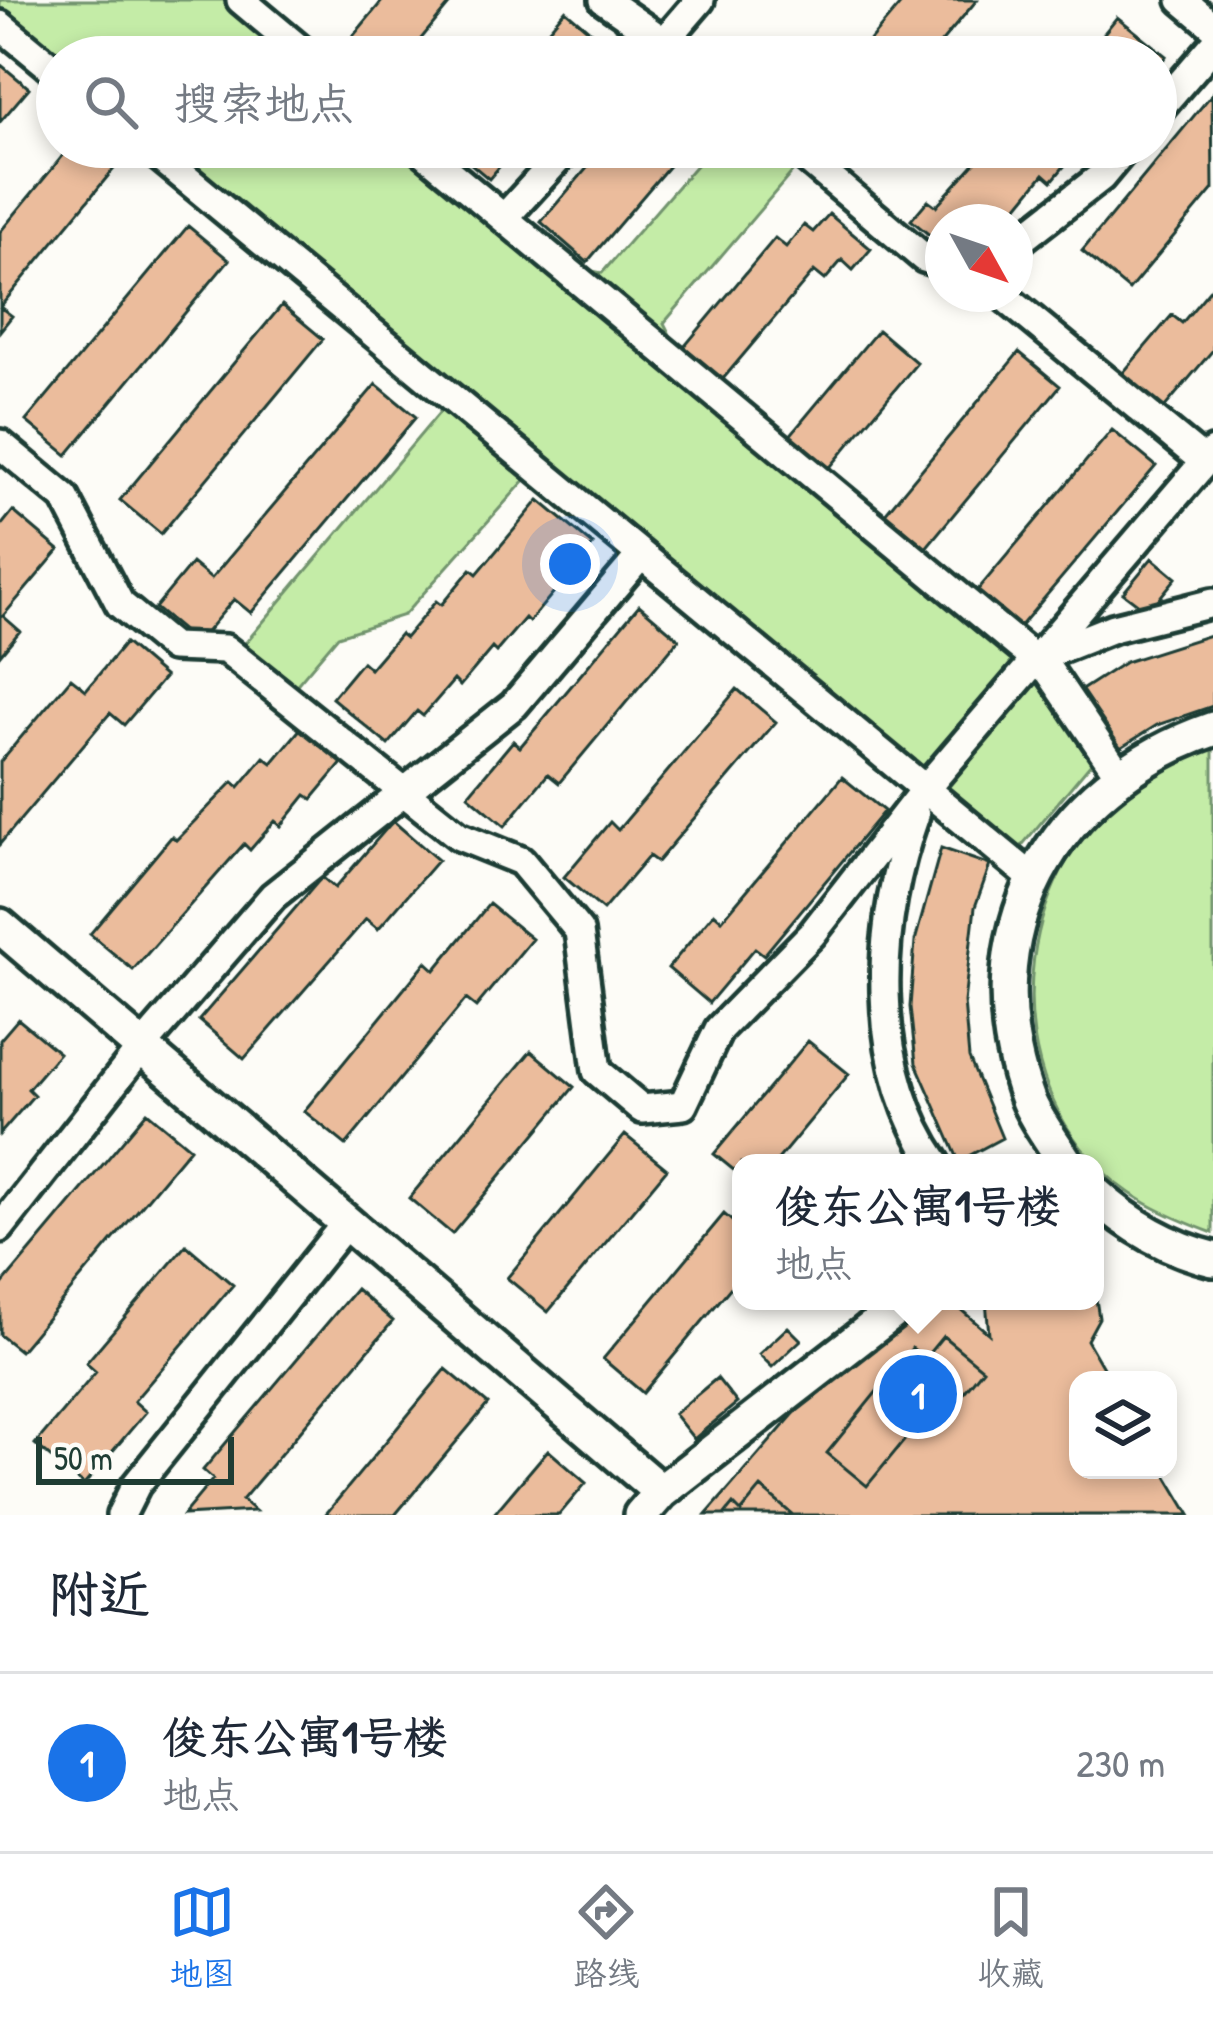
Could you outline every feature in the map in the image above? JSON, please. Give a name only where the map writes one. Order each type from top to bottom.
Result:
[{"type":"street","points":[[241,0],[285,36]]},
{"type":"street","points":[[604,0],[648,36]]},
{"type":"street","points":[[678,36],[700,0]]},
{"type":"street","points":[[1182,0],[1213,26]]},
{"type":"street","points":[[0,25],[36,55]]},
{"type":"street","points":[[1177,88],[1213,46]]},
{"type":"street","points":[[173,168],[1035,880]]},
{"type":"street","points":[[443,168],[1049,671],[1120,776]]},
{"type":"street","points":[[504,218],[550,168]]},
{"type":"street","points":[[818,168],[925,258]]},
{"type":"street","points":[[1033,230],[1108,168]]},
{"type":"street","points":[[0,444],[65,498],[120,604],[172,647],[225,649],[459,836],[521,861],[579,931],[597,1071],[641,1109],[683,1105],[719,1029],[812,934],[925,789],[1209,457],[1024,312]]},
{"type":"street","points":[[0,1228],[143,1046],[273,896],[514,705],[641,555]]},
{"type":"street","points":[[1035,659],[1112,628],[1213,603]]},
{"type":"street","points":[[1061,1154],[1029,1102],[1009,1022],[1013,940],[1041,862],[1091,796],[1158,748],[1213,729]]},
{"type":"street","points":[[925,789],[905,843],[890,922],[883,1013],[900,1079],[932,1154]]},
{"type":"street","points":[[0,926],[347,1222],[651,1504],[896,1310]]},
{"type":"street","points":[[1104,1202],[1123,1219],[1183,1252],[1213,1259]]},
{"type":"street","points":[[121,1515],[136,1485],[347,1222]]},
{"type":"green space","points":[[0,0],[247,0],[290,36],[36,36],[36,45],[0,24]]},
{"type":"green space","points":[[170,168],[447,168],[563,265],[602,273],[694,168],[796,168],[664,323],[695,384],[1064,691],[1107,744],[1019,849],[534,470],[404,615],[338,636],[294,688],[242,647],[450,400]]},
{"type":"green space","points":[[1213,747],[1213,1233],[1146,1203],[1104,1173],[1104,1154],[1087,1154],[1059,1113],[1040,1064],[1032,1012],[1034,959],[1046,908],[1067,860],[1098,817],[1138,782]]},
{"type":"building","points":[[383,0],[453,0],[423,36],[353,36]]},
{"type":"building","points":[[904,0],[977,0],[947,36],[874,36]]},
{"type":"building","points":[[565,10],[596,36],[543,36]]},
{"type":"building","points":[[1117,17],[1141,36],[1102,36]]},
{"type":"building","points":[[0,64],[29,88],[0,122]]},
{"type":"building","points":[[1212,94],[1213,189],[1129,290],[1082,251],[1151,168],[1177,168],[1177,136]]},
{"type":"building","points":[[53,168],[115,168],[0,307],[0,232]]},
{"type":"building","points":[[476,168],[498,168],[489,179]]},
{"type":"building","points":[[587,168],[667,168],[587,262],[541,222]]},
{"type":"building","points":[[970,168],[1063,168],[1052,181],[1044,174],[1020,204],[938,204]]},
{"type":"building","points":[[928,200],[933,204],[925,204],[925,231],[911,220]]},
{"type":"building","points":[[829,214],[871,249],[853,270],[842,260],[825,280],[814,271],[722,380],[684,347],[775,238],[786,247],[804,225],[813,232]]},
{"type":"building","points":[[188,226],[229,260],[67,455],[26,421]]},
{"type":"building","points":[[1213,286],[1213,350],[1164,408],[1122,374],[1172,315],[1182,323]]},
{"type":"building","points":[[282,305],[323,339],[161,534],[120,500]]},
{"type":"building","points":[[0,307],[12,316],[0,331]]},
{"type":"building","points":[[878,330],[917,363],[827,471],[788,438]]},
{"type":"building","points":[[1019,352],[1060,386],[925,549],[884,515]]},
{"type":"building","points":[[376,384],[416,417],[251,613],[234,599],[197,643],[155,608],[192,563],[211,579]]},
{"type":"building","points":[[1112,430],[1156,466],[1019,628],[976,592]]},
{"type":"building","points":[[539,500],[593,545],[529,622],[525,618],[496,652],[492,648],[460,686],[454,680],[423,716],[417,711],[388,745],[332,698],[362,662],[370,669],[436,601],[441,605],[471,569],[477,574]]},
{"type":"building","points":[[13,511],[59,550],[3,616],[20,631],[0,655],[0,527]]},
{"type":"building","points":[[1152,558],[1176,578],[1148,612],[1123,593]]},
{"type":"building","points":[[639,605],[679,639],[559,783],[548,774],[505,826],[468,795],[513,741],[520,747]]},
{"type":"building","points":[[1213,634],[1213,706],[1157,725],[1117,750],[1080,691],[1125,662]]},
{"type":"building","points":[[125,643],[165,677],[124,725],[110,713],[0,844],[0,762],[71,678],[86,690]]},
{"type":"building","points":[[737,689],[776,722],[657,862],[649,856],[603,910],[564,877],[610,822],[618,830]]},
{"type":"building","points":[[302,727],[343,762],[312,799],[306,795],[281,826],[275,821],[250,850],[244,844],[133,970],[90,934],[172,836],[176,840],[233,782],[239,787],[264,757],[272,763]]},
{"type":"building","points":[[842,777],[884,811],[764,955],[755,948],[709,1003],[668,968],[714,913],[722,920]]},
{"type":"building","points":[[393,821],[438,860],[378,929],[366,919],[244,1059],[199,1020],[322,877],[335,888]]},
{"type":"building","points":[[941,848],[990,865],[975,907],[964,1002],[969,1058],[1002,1138],[972,1154],[956,1154],[916,1063],[910,1007],[915,941]]},
{"type":"building","points":[[489,904],[532,939],[476,1007],[466,999],[346,1145],[304,1111],[426,962],[435,970]]},
{"type":"building","points":[[18,1019],[59,1053],[28,1089],[34,1095],[0,1134],[0,1040]]},
{"type":"building","points":[[808,1041],[849,1074],[782,1154],[732,1154],[732,1169],[714,1154]]},
{"type":"building","points":[[531,1051],[574,1087],[452,1234],[409,1198]]},
{"type":"building","points":[[147,1112],[190,1148],[20,1351],[0,1335],[0,1287]]},
{"type":"building","points":[[625,1135],[667,1169],[548,1312],[507,1278]]},
{"type":"building","points":[[724,1214],[732,1221],[732,1286],[643,1393],[603,1359]]},
{"type":"building","points":[[186,1245],[233,1285],[134,1401],[146,1412],[84,1485],[35,1444],[96,1372],[86,1363]]},
{"type":"building","points":[[356,1289],[393,1321],[242,1500],[255,1511],[183,1515],[213,1479],[203,1470]]},
{"type":"building","points":[[884,1310],[961,1310],[989,1334],[987,1310],[1098,1310],[1099,1318],[1087,1340],[1105,1371],[1069,1371],[1069,1479],[1168,1479],[1190,1515],[706,1515]]},
{"type":"building","points":[[788,1327],[801,1340],[772,1367],[759,1354]]},
{"type":"building","points":[[943,1336],[983,1369],[934,1430],[921,1420],[867,1486],[827,1453],[912,1348],[925,1358]]},
{"type":"building","points":[[446,1369],[488,1404],[395,1515],[325,1515]]},
{"type":"building","points":[[717,1378],[737,1403],[694,1439],[674,1414]]},
{"type":"building","points":[[548,1450],[586,1483],[559,1515],[493,1515]]},
{"type":"building","points":[[761,1488],[793,1515],[724,1515],[733,1504],[741,1512]]},
{"type":"place","name":"俊东公寓1号楼","points":[[918,1394]]}]
